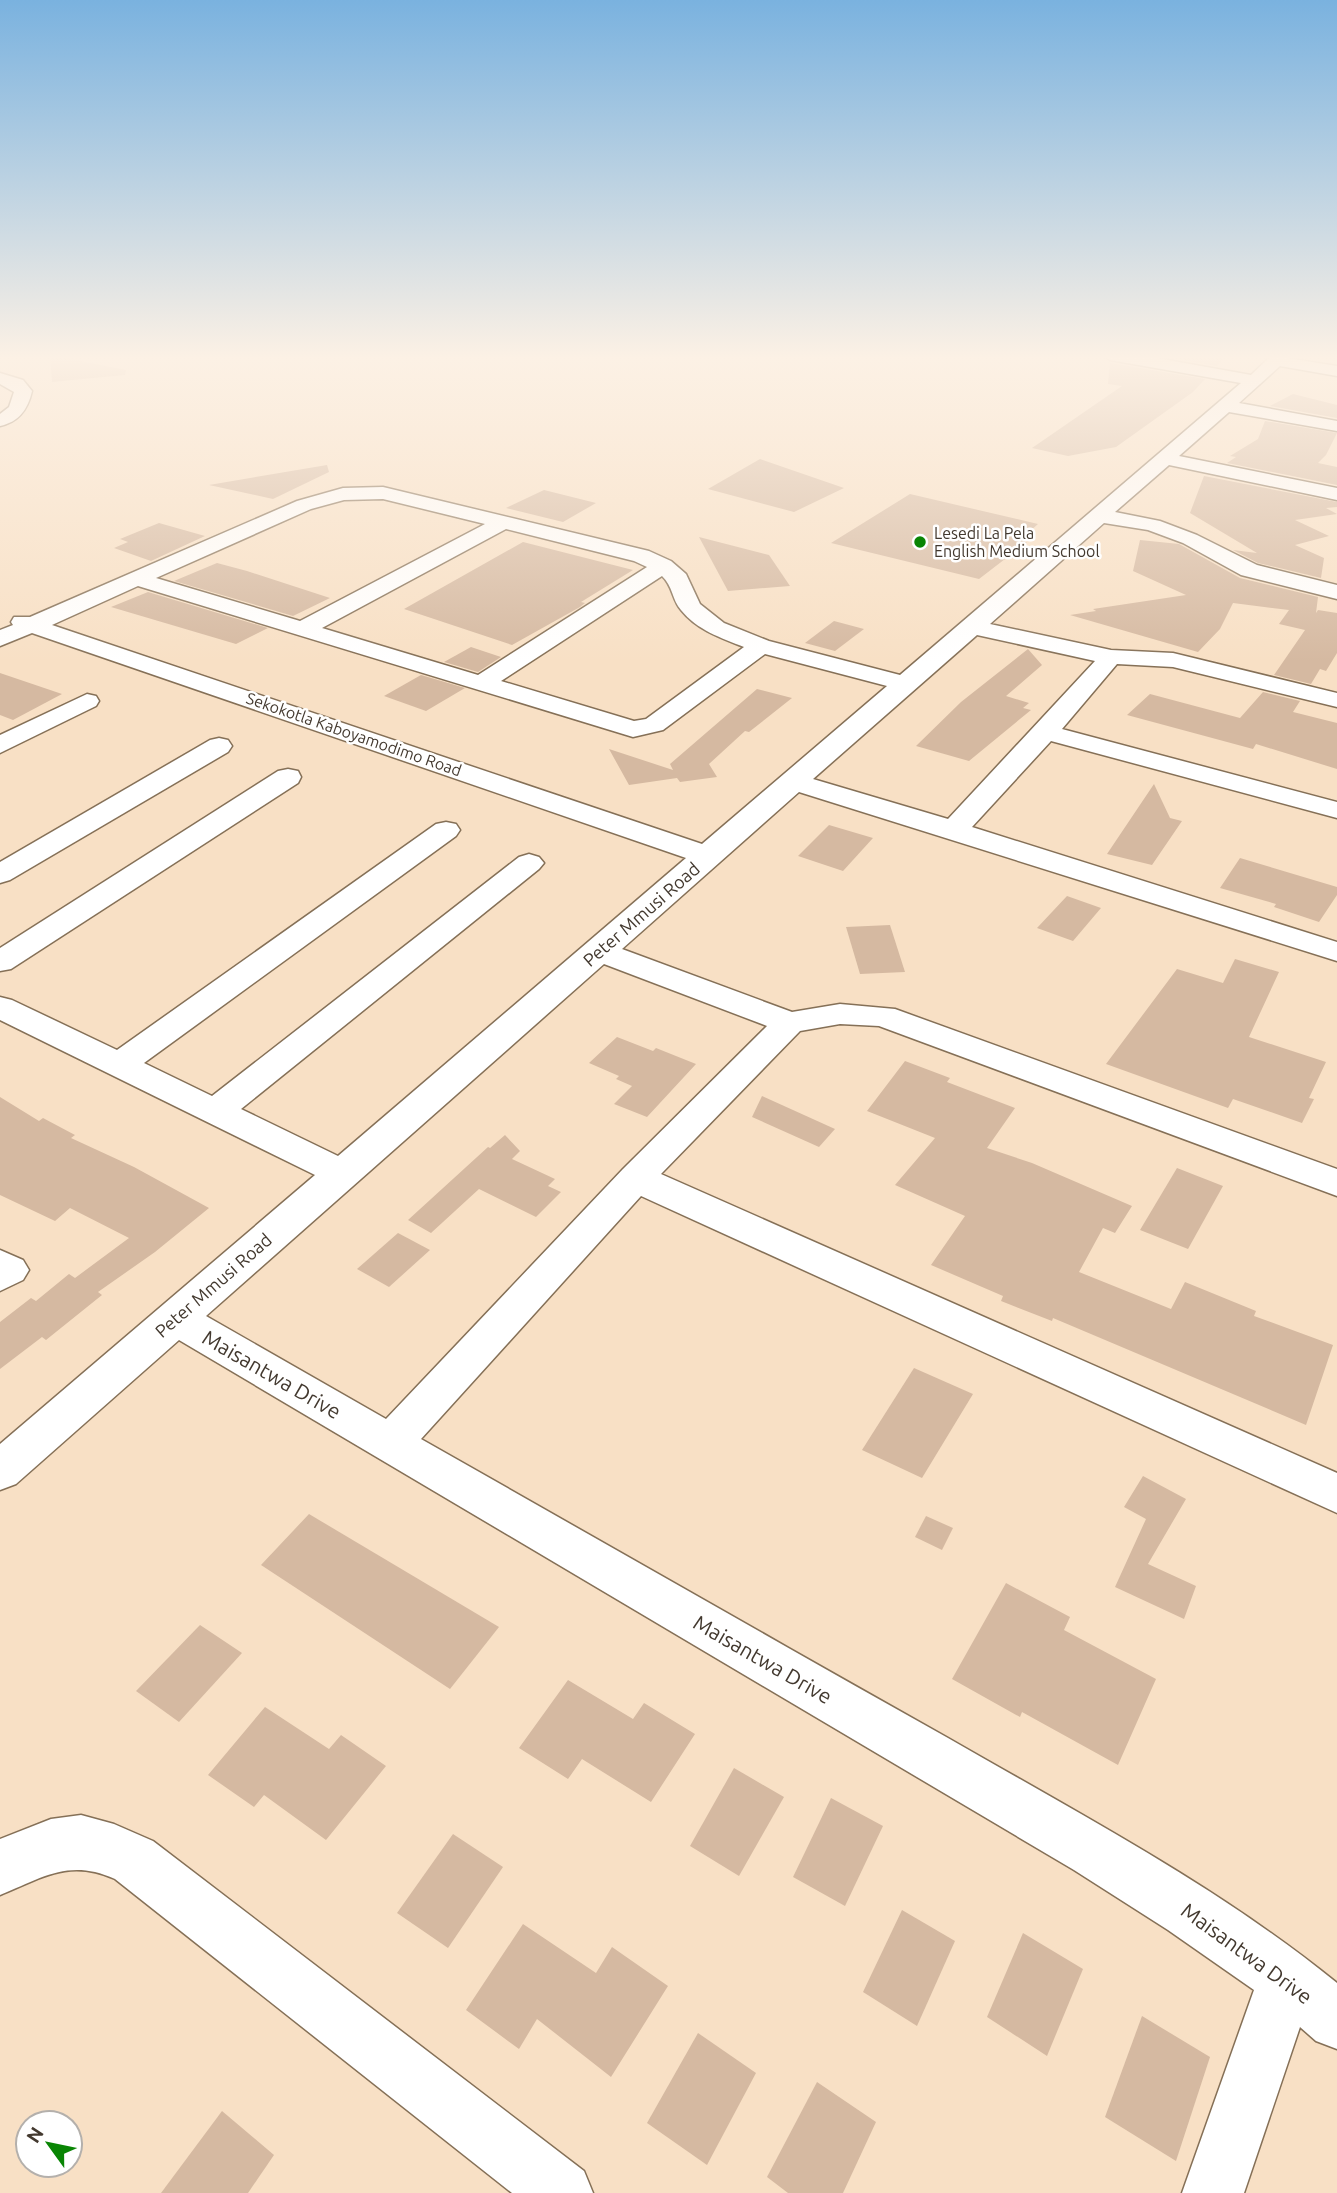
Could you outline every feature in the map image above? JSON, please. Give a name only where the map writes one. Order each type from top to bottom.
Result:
[{"type":"street","points":[[1165,459],[1337,494]]},
{"type":"street","name":"Peter Mmusi Road","points":[[0,1471],[1165,459]]},
{"type":"street","points":[[0,639],[304,505],[343,494],[383,493],[641,556],[663,566],[678,579],[690,607],[716,628],[761,646],[908,684]]},
{"type":"street","points":[[1100,516],[1153,525],[1191,539],[1248,570],[1337,592]]},
{"type":"street","points":[[301,630],[502,523]]},
{"type":"street","points":[[482,683],[663,566]]},
{"type":"street","points":[[136,579],[608,723],[644,729],[654,726],[761,646]]},
{"type":"street","name":"Sekokotla Kaboyamodimo Road","points":[[0,614],[708,856]]},
{"type":"street","points":[[973,627],[1111,657],[1173,660],[1337,700]]},
{"type":"street","points":[[954,830],[1111,657]]},
{"type":"street","points":[[0,746],[87,701]]},
{"type":"street","points":[[1045,732],[1337,810]]},
{"type":"street","points":[[0,874],[219,746]]},
{"type":"street","points":[[0,962],[288,777]]},
{"type":"street","points":[[794,782],[1337,952]]},
{"type":"street","points":[[120,1064],[446,830]]},
{"type":"street","points":[[216,1111],[529,863]]},
{"type":"street","points":[[599,951],[789,1023],[841,1014],[883,1016],[1337,1183]]},
{"type":"street","points":[[0,1007],[342,1173]]},
{"type":"street","points":[[391,1443],[636,1178],[789,1023]]},
{"type":"street","points":[[636,1178],[1337,1494]]},
{"type":"street","points":[[0,1264],[9,1270],[0,1276]]},
{"type":"street","name":"Maisantwa Drive","points":[[175,1318],[1094,1851],[1190,1910],[1287,1978],[1337,2020]]},
{"type":"street","points":[[0,1868],[32,1852],[69,1841],[103,1844],[134,1860],[562,2193]]},
{"type":"street","points":[[1213,2193],[1287,1978]]},
{"type":"building","points":[[1235,457],[1324,457],[1318,463],[1337,467],[1337,485],[1227,463]]},
{"type":"building","points":[[760,459],[844,488],[794,512],[708,489]]},
{"type":"building","points":[[327,465],[329,472],[273,499],[209,485]]},
{"type":"building","points":[[1204,476],[1337,502],[1337,507],[1326,508],[1337,514],[1295,520],[1329,536],[1295,545],[1324,558],[1321,578],[1258,563],[1233,550],[1257,553],[1190,513]]},
{"type":"building","points":[[544,490],[596,503],[563,522],[506,508]]},
{"type":"building","points":[[910,494],[1038,524],[1020,540],[1027,542],[979,579],[831,543]]},
{"type":"building","points":[[159,523],[205,536],[151,561],[114,548],[128,542],[120,539]]},
{"type":"building","points":[[699,537],[769,555],[790,586],[728,591]]},
{"type":"building","points":[[1140,540],[1179,544],[1240,578],[1318,597],[1316,613],[1318,610],[1337,613],[1337,653],[1326,671],[1320,669],[1311,684],[1274,675],[1305,630],[1279,624],[1289,610],[1233,603],[1220,629],[1198,652],[1070,615],[1186,595],[1133,571]]},
{"type":"building","points":[[523,542],[633,570],[581,602],[585,603],[580,607],[512,645],[404,609]]},
{"type":"building","points":[[217,563],[330,598],[293,616],[174,581]]},
{"type":"building","points":[[148,592],[268,628],[236,644],[111,607]]},
{"type":"building","points":[[834,621],[864,629],[835,651],[805,643]]},
{"type":"building","points":[[471,647],[501,657],[478,672],[444,662]]},
{"type":"building","points":[[1028,649],[1042,665],[1006,696],[1029,703],[1023,708],[1031,710],[969,761],[916,746],[961,702]]},
{"type":"building","points":[[0,673],[62,694],[13,720],[0,715]]},
{"type":"building","points":[[421,675],[465,688],[426,711],[384,696]]},
{"type":"building","points":[[757,689],[792,698],[749,732],[745,731],[709,764],[717,777],[680,782],[677,778],[629,785],[609,749],[673,770],[670,764]]},
{"type":"building","points":[[1263,692],[1300,701],[1293,712],[1337,723],[1337,769],[1256,744],[1253,749],[1127,715],[1150,694],[1240,718]]},
{"type":"building","points":[[1154,784],[1170,818],[1182,821],[1152,865],[1107,854]]},
{"type":"building","points":[[829,825],[873,838],[843,871],[798,856]]},
{"type":"building","points":[[1240,858],[1337,887],[1337,895],[1319,922],[1274,907],[1276,904],[1220,888]]},
{"type":"building","points":[[1067,896],[1101,908],[1073,941],[1037,928]]},
{"type":"building","points":[[890,925],[905,972],[860,974],[846,927]]},
{"type":"building","points":[[1235,959],[1279,972],[1249,1037],[1326,1062],[1309,1098],[1314,1099],[1302,1123],[1233,1099],[1228,1108],[1106,1064],[1177,969],[1223,983]]},
{"type":"building","points":[[617,1037],[653,1051],[656,1048],[696,1064],[647,1117],[614,1104],[632,1086],[616,1079],[619,1076],[589,1063]]},
{"type":"building","points":[[905,1061],[950,1078],[947,1082],[1015,1108],[987,1148],[1032,1163],[1132,1206],[1115,1233],[1103,1228],[1079,1272],[1171,1309],[1185,1282],[1256,1311],[1254,1316],[1333,1345],[1306,1425],[1053,1318],[1052,1321],[1001,1301],[1003,1296],[931,1265],[965,1216],[895,1185],[935,1138],[867,1111]]},
{"type":"building","points":[[762,1096],[835,1129],[819,1147],[752,1117]]},
{"type":"building","points":[[0,1097],[39,1121],[43,1118],[75,1135],[71,1138],[134,1167],[209,1208],[155,1252],[98,1292],[102,1295],[46,1340],[42,1337],[0,1369],[0,1322],[31,1298],[36,1301],[69,1274],[75,1278],[129,1238],[70,1208],[55,1221],[0,1195]]},
{"type":"building","points":[[505,1135],[520,1151],[512,1159],[555,1179],[548,1186],[561,1192],[536,1217],[479,1189],[431,1233],[408,1220],[488,1147]]},
{"type":"building","points":[[1177,1168],[1223,1186],[1188,1249],[1140,1230]]},
{"type":"building","points":[[398,1233],[430,1250],[389,1287],[357,1269]]},
{"type":"building","points":[[914,1368],[973,1394],[922,1478],[862,1450]]},
{"type":"building","points":[[1143,1476],[1186,1499],[1148,1564],[1196,1586],[1184,1619],[1115,1587],[1146,1519],[1124,1507]]},
{"type":"building","points":[[309,1514],[499,1627],[450,1689],[261,1565]]},
{"type":"building","points":[[926,1516],[953,1528],[942,1550],[915,1537]]},
{"type":"building","points":[[1006,1583],[1070,1617],[1064,1630],[1156,1679],[1118,1765],[1022,1712],[1020,1717],[952,1679]]},
{"type":"building","points":[[200,1625],[242,1653],[179,1722],[136,1691]]},
{"type":"building","points":[[568,1680],[633,1719],[644,1703],[695,1734],[651,1802],[582,1759],[568,1779],[519,1748]]},
{"type":"building","points":[[265,1707],[329,1749],[341,1735],[386,1766],[326,1840],[264,1795],[254,1807],[208,1775]]},
{"type":"building","points":[[734,1768],[784,1797],[739,1876],[690,1846]]},
{"type":"building","points":[[831,1798],[883,1826],[845,1906],[793,1877]]},
{"type":"building","points":[[453,1834],[503,1867],[448,1948],[397,1913]]},
{"type":"building","points":[[902,1910],[955,1941],[917,2026],[863,1992]]},
{"type":"building","points":[[523,1924],[596,1973],[612,1947],[668,1986],[611,2077],[537,2019],[519,2049],[466,2010]]},
{"type":"building","points":[[1023,1933],[1083,1969],[1047,2056],[987,2017]]},
{"type":"building","points":[[1142,2016],[1210,2057],[1176,2161],[1105,2117]]},
{"type":"building","points":[[698,2033],[756,2073],[707,2165],[647,2123]]},
{"type":"building","points":[[817,2082],[876,2122],[843,2193],[788,2193],[767,2177]]},
{"type":"building","points":[[222,2111],[274,2155],[248,2193],[161,2193]]},
{"type":"place","name":"Lesedi La Pela English Medium School","points":[[920,542]]}]
